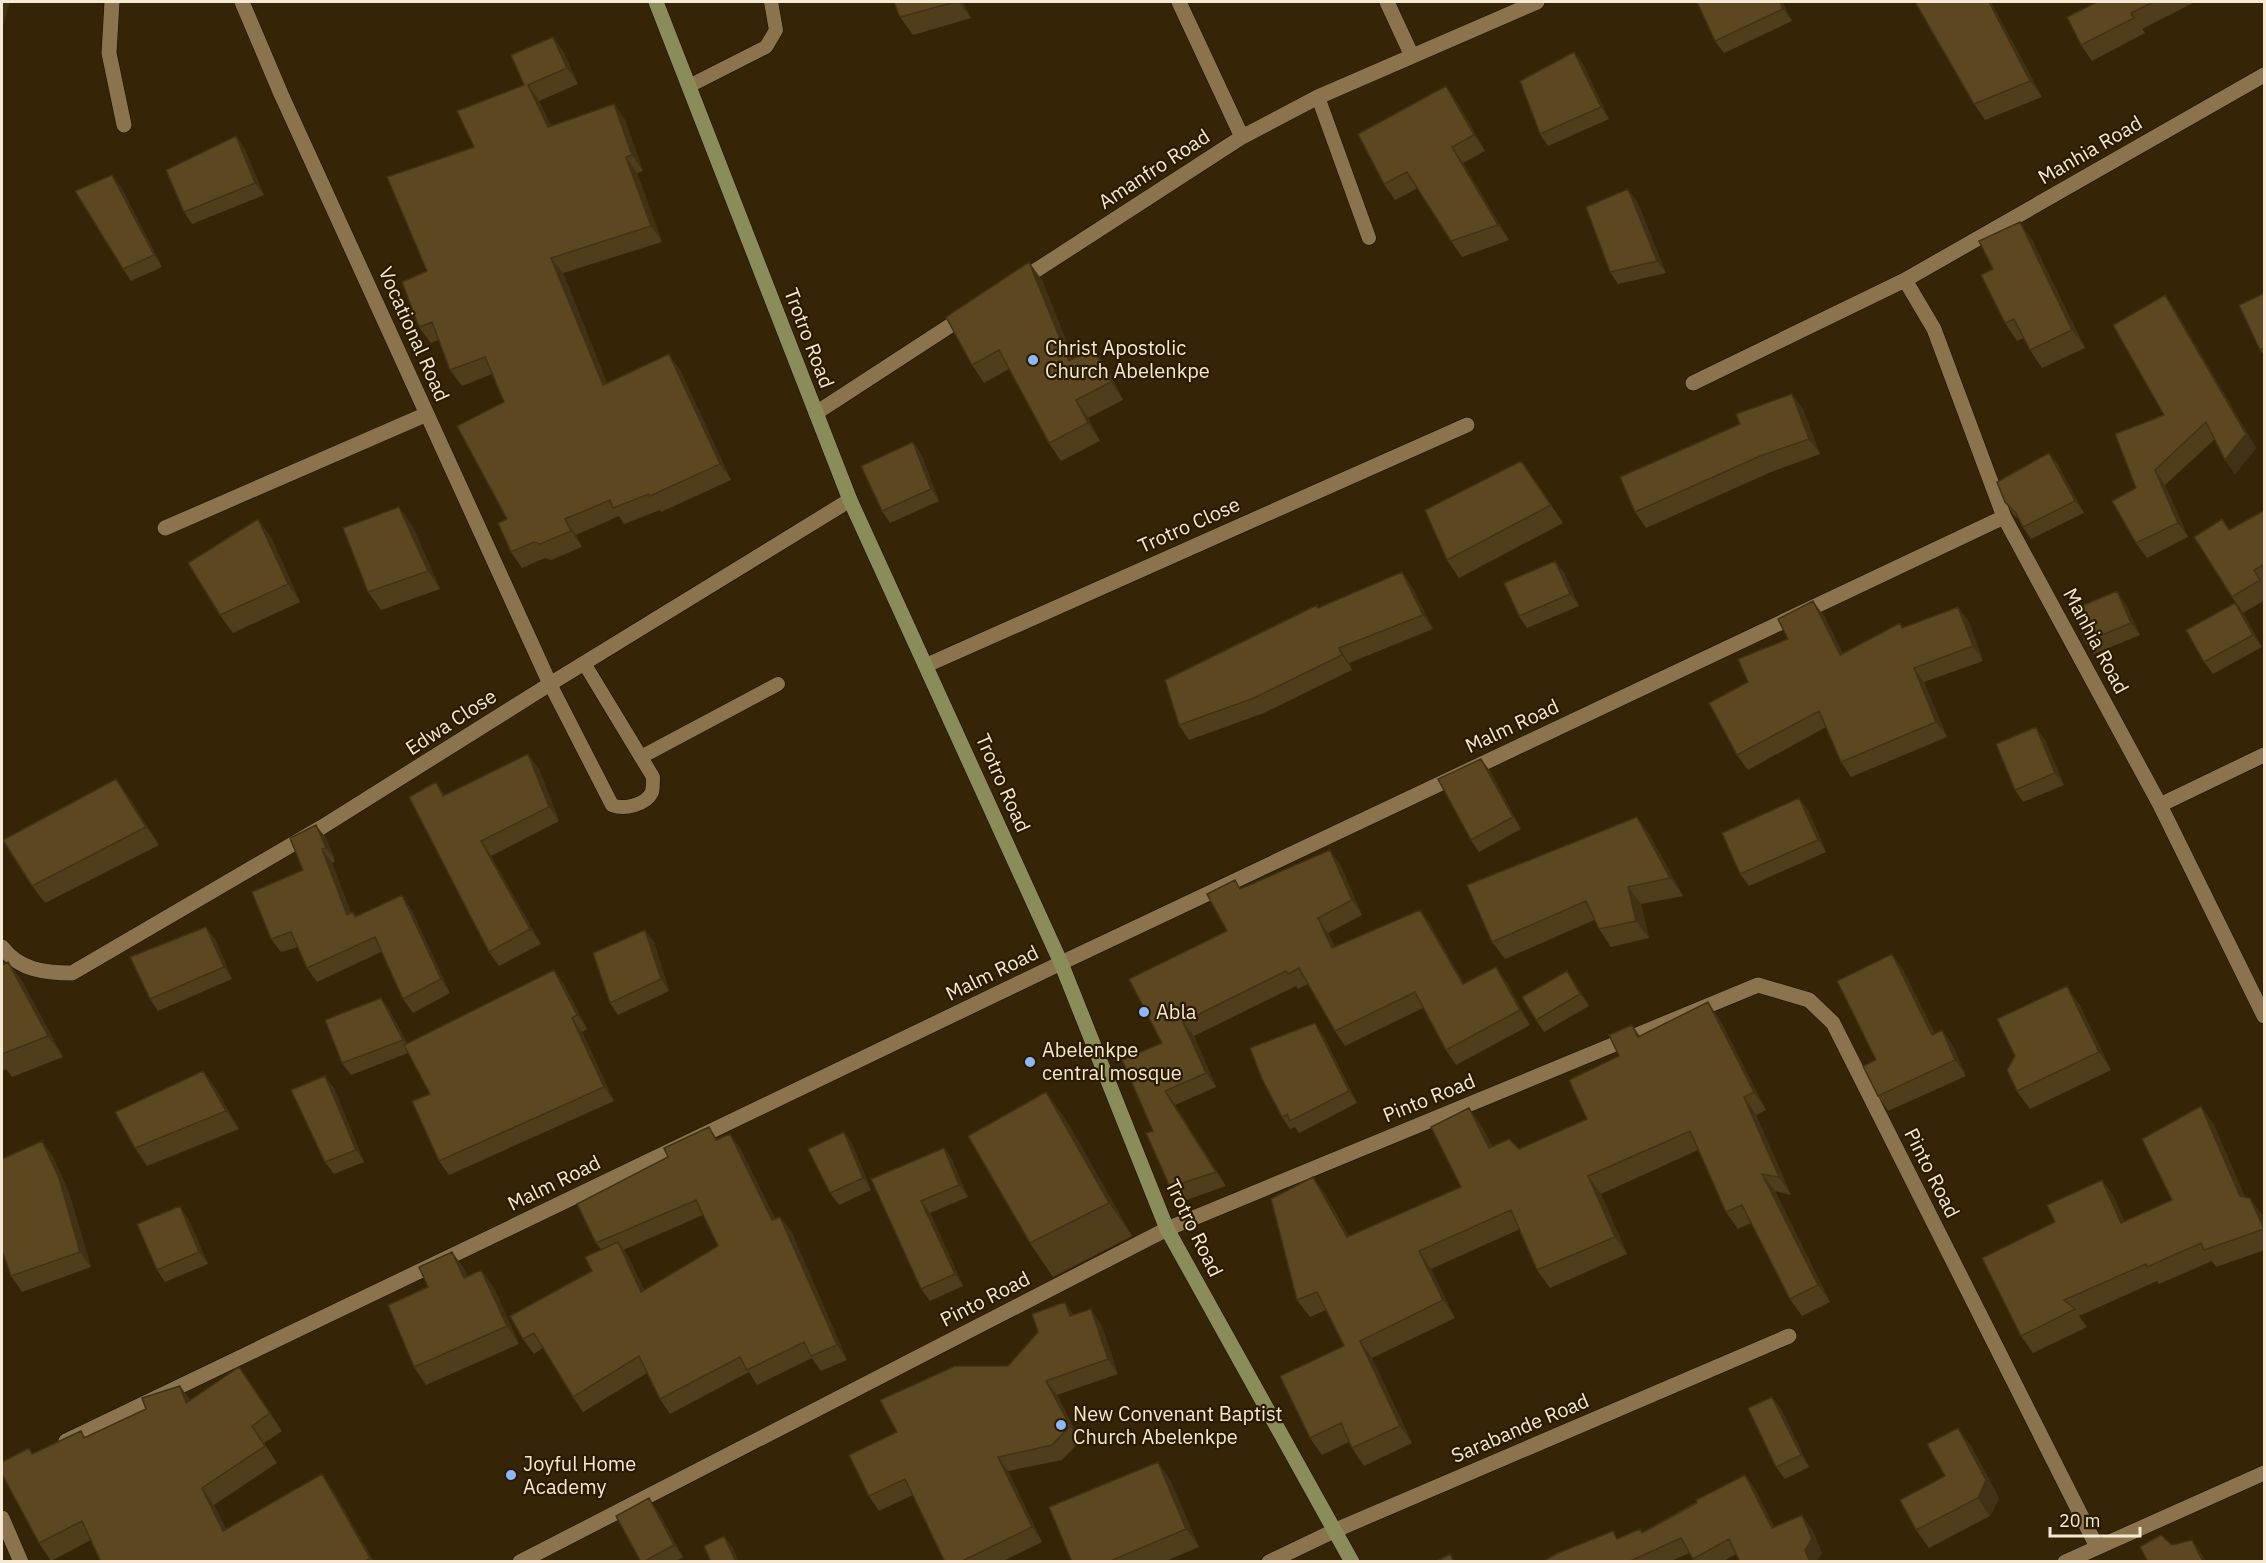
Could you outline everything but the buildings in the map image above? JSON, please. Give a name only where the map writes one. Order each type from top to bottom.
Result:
[{"type":"street","points":[[112,2],[109,53],[124,125]]},
{"type":"street","name":"Vocational Road","points":[[242,2],[550,684]]},
{"type":"street","name":"Trotro Road","points":[[656,2],[850,500],[1061,963],[1167,1229],[1352,1562]]},
{"type":"street","points":[[1179,2],[1242,137]]},
{"type":"street","points":[[1387,2],[1412,56]]},
{"type":"street","name":"Amanfro Road","points":[[1004,291],[1242,137],[1318,97],[1536,2]]},
{"type":"street","name":"Manhia Road","points":[[1693,383],[1905,280],[2265,75]]},
{"type":"street","name":"Manhia Road","points":[[1905,280],[1935,329],[2004,517],[2160,805],[2265,1016]]},
{"type":"street","points":[[816,413],[984,304]]},
{"type":"street","points":[[165,528],[427,414]]},
{"type":"street","name":"Trotro Close","points":[[927,665],[1467,425]]},
{"type":"street","name":"Edwa Close","points":[[2,947],[8,955],[39,972],[72,973],[322,828],[550,684],[850,500]]},
{"type":"street","name":"Malm Road","points":[[48,1450],[1061,963],[2004,517]]},
{"type":"street","points":[[2160,805],[2265,755]]},
{"type":"street","name":"Pinto Road","points":[[520,1562],[1167,1229],[1758,985],[1809,1000],[1833,1023],[2097,1547]]},
{"type":"street","name":"Sarabande Road","points":[[1269,1562],[1336,1530],[1789,1336]]},
{"type":"street","points":[[2065,1562],[2265,1473]]},
{"type":"street","points":[[2,1518],[21,1562]]},
{"type":"lane","points":[[689,86],[766,47],[776,30],[771,2]]},
{"type":"lane","points":[[1318,97],[1369,238]]},
{"type":"lane","points":[[550,684],[612,805],[620,808],[629,807],[646,798],[652,792],[653,777],[584,663]]},
{"type":"lane","points":[[641,757],[777,684]]},
{"type":"place","name":"Christ Apostolic Church Abelenkpe","points":[[1033,360]]},
{"type":"place","name":"Abla","points":[[1144,1012]]},
{"type":"place","name":"Abelenkpe central mosque","points":[[1030,1062]]},
{"type":"place","name":"New Convenant Baptist Church Abelenkpe","points":[[1061,1425]]},
{"type":"place","name":"Joyful Home Academy","points":[[511,1475]]}]
